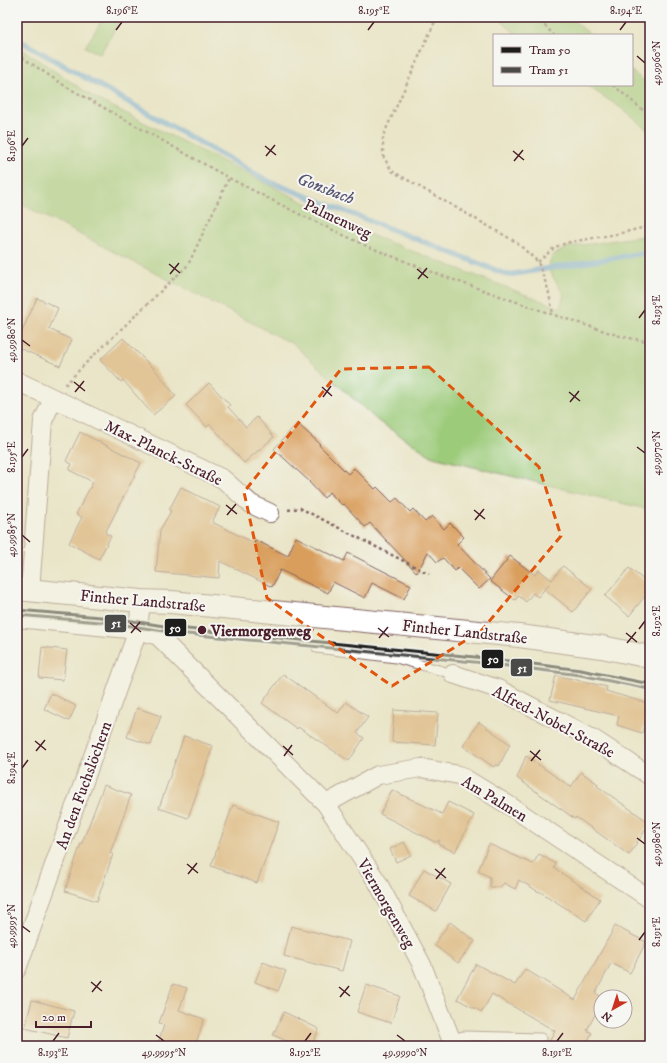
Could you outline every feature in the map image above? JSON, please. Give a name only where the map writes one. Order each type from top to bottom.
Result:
[{"type":"main road","name":"Finther Landstraße","points":[[23,589],[519,636],[602,647],[650,657]]},
{"type":"street","name":"Max-Planck-Straße","points":[[17,381],[58,393],[223,479],[251,504],[270,513]]},
{"type":"street","points":[[23,589],[43,421],[58,393]]},
{"type":"street","name":"An den Fuchslöchern","points":[[17,969],[138,630],[141,600]]},
{"type":"street","name":"Finther Landstraße","points":[[17,618],[138,630]]},
{"type":"street","name":"Viermorgenweg","points":[[138,630],[158,636],[326,804],[378,883],[422,965],[451,1043]]},
{"type":"street","name":"Alfred-Nobel-Straße","points":[[453,674],[498,689],[595,740],[650,776]]},
{"type":"street","name":"Am Palmen","points":[[326,804],[378,775],[421,768],[458,775],[510,806],[650,899]]},
{"type":"lane","points":[[317,648],[396,658],[453,674]]},
{"type":"lane","points":[[451,1043],[463,1036],[541,1038]]},
{"type":"path","points":[[437,17],[383,136],[383,156],[392,171],[516,242],[538,262],[548,289],[554,314]]},
{"type":"path","points":[[536,17],[553,34]]},
{"type":"path","name":"Palmenweg","points":[[17,54],[65,86],[229,178],[297,213],[369,246],[437,274],[554,314],[620,336],[650,342]]},
{"type":"path","points":[[613,86],[650,116]]},
{"type":"path","points":[[58,393],[87,362],[188,265],[229,178]]},
{"type":"path","points":[[538,262],[555,247],[570,242],[617,234],[650,226]]},
{"type":"path","points":[[296,509],[300,508],[429,574]]},
{"type":"path","points":[[181,634],[305,647]]},
{"type":"highlighted area","points":[[429,367],[539,467],[561,536],[481,631],[392,686],[267,598],[244,492],[341,369]]},
{"type":"green space","points":[[104,17],[122,17],[100,54],[85,47]]},
{"type":"green space","points":[[497,17],[570,17],[590,34],[516,34]]},
{"type":"green space","points":[[17,46],[95,98],[368,234],[560,308],[564,295],[550,272],[549,264],[553,255],[569,247],[650,235],[650,510],[433,457],[378,421],[293,344],[17,202]]},
{"type":"green space","points":[[633,72],[650,86],[650,132],[621,108],[588,86],[633,86]]},
{"type":"building","points":[[37,298],[58,308],[49,329],[72,340],[60,366],[17,347],[17,342]]},
{"type":"building","points":[[123,338],[156,371],[176,396],[153,415],[123,380],[121,382],[100,360]]},
{"type":"building","points":[[209,383],[230,405],[228,407],[246,427],[257,417],[274,437],[244,463],[210,424],[207,427],[186,405]]},
{"type":"building","points":[[297,423],[320,444],[319,445],[348,474],[354,468],[375,489],[377,487],[392,502],[397,498],[410,512],[413,509],[425,522],[432,516],[444,529],[450,523],[464,537],[457,544],[490,579],[479,589],[458,568],[455,571],[443,558],[437,562],[428,552],[417,573],[370,523],[365,527],[344,504],[342,505],[329,492],[324,498],[310,482],[274,449]]},
{"type":"building","points":[[80,432],[141,463],[105,533],[111,536],[99,559],[69,543],[82,517],[76,514],[93,482],[69,470],[72,464],[66,461]]},
{"type":"building","points":[[181,487],[220,507],[212,522],[254,543],[255,540],[288,556],[296,537],[344,561],[348,553],[411,585],[404,599],[372,583],[365,598],[333,582],[328,593],[280,570],[272,587],[220,561],[219,578],[156,572],[160,530],[171,511],[169,510]]},
{"type":"building","points":[[510,556],[535,575],[539,570],[552,580],[563,566],[592,589],[573,612],[545,589],[549,584],[538,597],[533,593],[526,602],[519,596],[515,600],[490,581]]},
{"type":"building","points":[[629,568],[650,585],[650,590],[629,616],[605,596]]},
{"type":"building","points":[[42,647],[67,650],[63,680],[39,678]]},
{"type":"building","points":[[283,674],[338,713],[346,702],[368,717],[357,733],[364,738],[349,761],[298,727],[297,729],[262,703]]},
{"type":"building","points":[[556,675],[607,687],[606,691],[650,704],[642,733],[617,725],[619,716],[550,700]]},
{"type":"building","points":[[51,693],[76,706],[69,721],[44,709]]},
{"type":"building","points":[[137,708],[161,716],[151,745],[127,737]]},
{"type":"building","points":[[394,710],[438,713],[435,745],[392,742]]},
{"type":"building","points":[[479,722],[510,744],[499,766],[496,764],[494,767],[463,746]]},
{"type":"building","points":[[184,736],[213,746],[188,818],[159,808]]},
{"type":"building","points":[[526,756],[571,787],[581,772],[598,784],[597,786],[650,823],[629,855],[576,817],[575,819],[517,778]]},
{"type":"building","points":[[104,785],[131,795],[110,853],[113,854],[97,901],[65,891],[81,843]]},
{"type":"building","points":[[392,790],[442,814],[448,802],[474,815],[455,852],[438,844],[440,840],[435,842],[380,814]]},
{"type":"building","points":[[233,805],[279,822],[257,883],[211,866]]},
{"type":"building","points":[[404,842],[411,855],[396,862],[390,849]]},
{"type":"building","points":[[489,844],[533,864],[539,854],[556,864],[554,868],[600,899],[586,921],[519,880],[515,889],[504,883],[500,887],[490,887],[490,877],[478,871]]},
{"type":"building","points":[[424,869],[451,884],[436,911],[409,896]]},
{"type":"building","points":[[450,922],[475,941],[458,963],[434,945]]},
{"type":"building","points":[[291,926],[350,941],[342,971],[284,956]]},
{"type":"building","points":[[615,926],[646,942],[630,973],[611,963],[598,989],[593,989],[593,1018],[587,1030],[592,1033],[585,1046],[547,1046],[555,1031],[492,994],[482,1012],[457,999],[476,964],[515,985],[525,969],[575,1000]]},
{"type":"building","points":[[263,962],[286,971],[278,991],[255,982]]},
{"type":"building","points":[[173,984],[187,988],[179,1010],[204,1019],[195,1046],[157,1046],[164,1025],[159,1023]]},
{"type":"building","points":[[366,985],[400,996],[391,1023],[357,1012]]},
{"type":"building","points":[[32,1000],[74,1011],[67,1038],[25,1028]]},
{"type":"building","points":[[284,1012],[319,1029],[311,1046],[298,1046],[273,1035]]},
{"type":"waterway","name":"Gonsbach","points":[[17,39],[268,181],[508,275],[650,252]]},
{"type":"tram line","name":"50","points":[[17,610],[113,618],[177,628],[485,658],[581,670],[650,684]]},
{"type":"tram line","name":"51","points":[[17,615],[112,623],[177,633],[484,663],[580,675],[649,689]]},
{"type":"place","name":"Viermorgenweg","points":[[202,630]]}]
